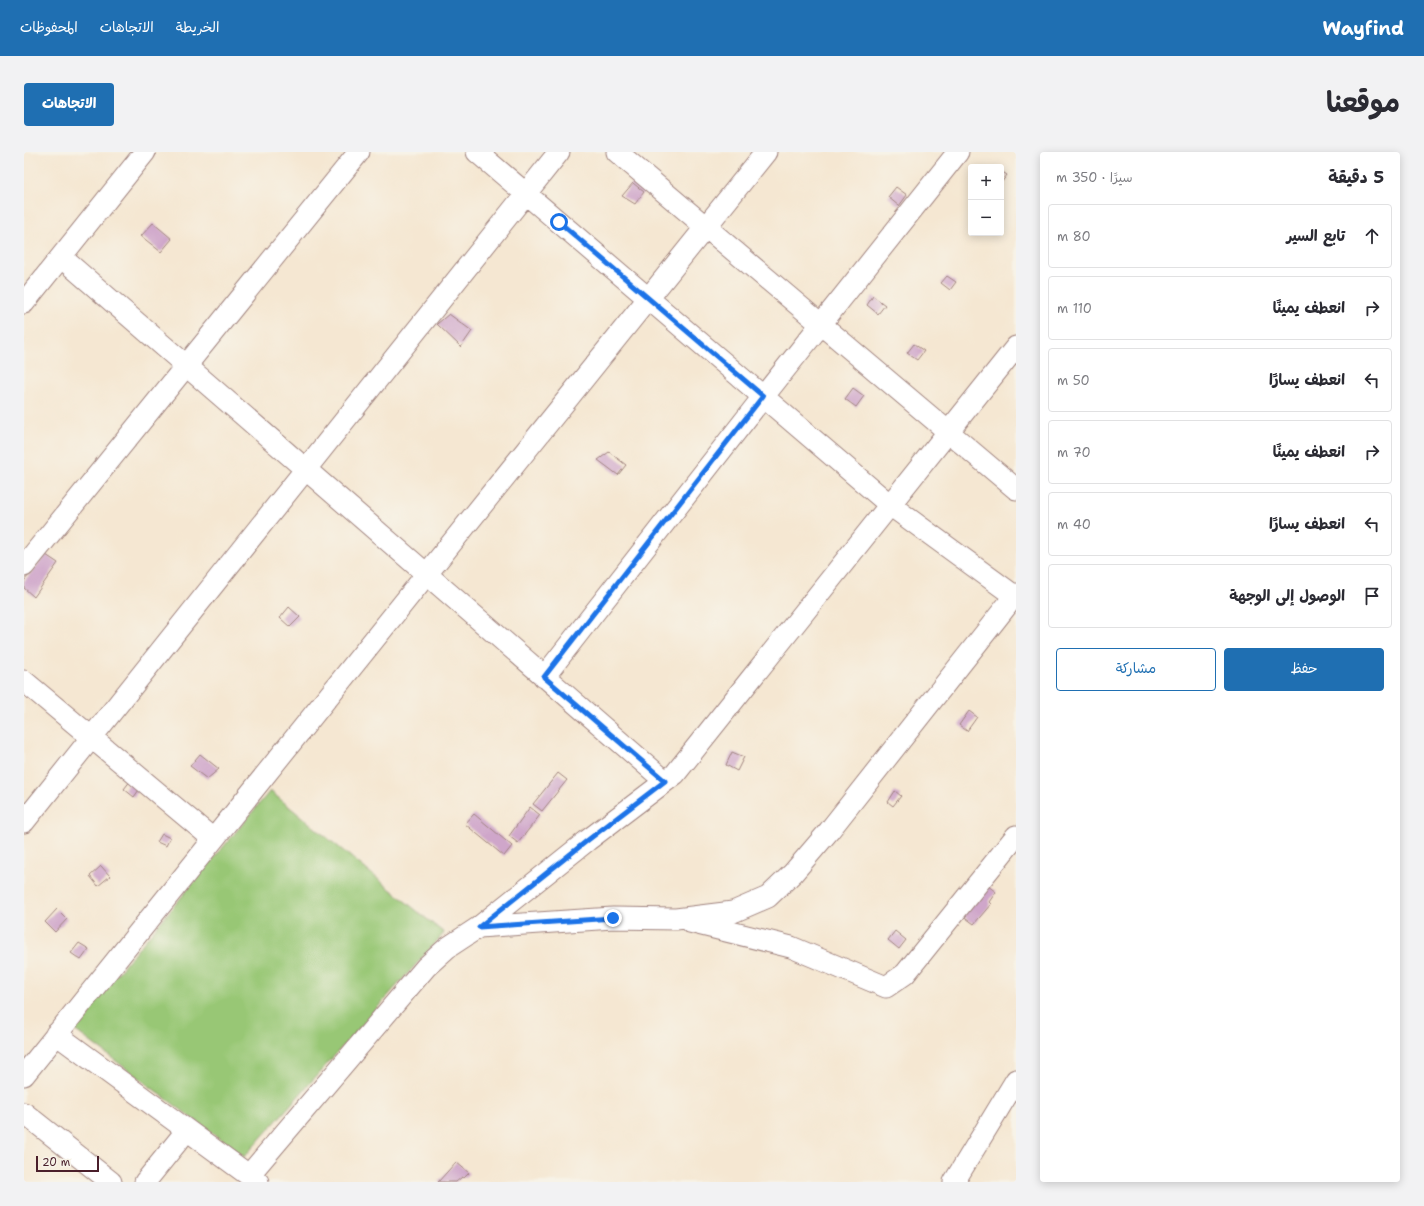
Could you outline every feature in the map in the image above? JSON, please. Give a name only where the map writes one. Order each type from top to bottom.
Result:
[{"type":"street","points":[[24,303],[145,152]]},
{"type":"street","points":[[24,566],[359,152]]},
{"type":"street","points":[[477,152],[890,505],[1016,596],[829,831],[793,873],[768,897],[733,912],[676,919],[613,918],[479,927]]},
{"type":"street","points":[[24,822],[559,152]]},
{"type":"street","points":[[617,152],[1016,489]]},
{"type":"street","points":[[24,1075],[766,152]]},
{"type":"street","points":[[544,677],[763,396],[958,152]]},
{"type":"street","points":[[61,256],[665,781]]},
{"type":"street","points":[[56,1034],[254,1179],[426,967],[447,948],[479,927],[588,840],[675,774],[1016,347]]},
{"type":"street","points":[[24,681],[213,839]]},
{"type":"street","points":[[676,919],[791,947],[886,987],[905,974],[1016,836]]},
{"type":"street","points":[[954,1182],[1016,1080]]},
{"type":"street","points":[[24,1113],[111,1182]]},
{"type":"street","points":[[145,1182],[187,1130]]},
{"type":"green space","points":[[270,791],[444,933],[244,1157],[72,1028]]},
{"type":"building","points":[[633,183],[644,192],[635,204],[622,196]]},
{"type":"building","points":[[896,187],[907,195],[899,206],[888,197]]},
{"type":"building","points":[[153,223],[172,239],[161,252],[141,236]]},
{"type":"building","points":[[947,276],[956,282],[950,290],[941,283]]},
{"type":"building","points":[[873,296],[885,305],[878,314],[867,305]]},
{"type":"building","points":[[449,314],[472,331],[461,347],[437,324]]},
{"type":"building","points":[[914,344],[924,351],[917,360],[907,353]]},
{"type":"building","points":[[853,388],[864,396],[856,407],[845,399]]},
{"type":"building","points":[[609,452],[626,465],[618,475],[598,460]]},
{"type":"building","points":[[46,555],[58,563],[34,597],[24,588],[24,581]]},
{"type":"building","points":[[289,607],[300,617],[290,627],[280,618]]},
{"type":"building","points":[[969,711],[977,717],[967,731],[959,725]]},
{"type":"building","points":[[732,752],[744,757],[737,771],[726,765]]},
{"type":"building","points":[[200,754],[219,769],[207,779],[190,766]]},
{"type":"building","points":[[558,773],[567,780],[542,811],[533,804]]},
{"type":"building","points":[[131,780],[141,787],[134,797],[124,789]]},
{"type":"building","points":[[895,791],[901,796],[893,806],[888,802]]},
{"type":"building","points":[[530,807],[540,815],[518,843],[509,836]]},
{"type":"building","points":[[474,814],[512,846],[504,856],[465,824]]},
{"type":"building","points":[[162,834],[170,838],[166,846],[157,842]]},
{"type":"building","points":[[101,866],[110,876],[98,886],[90,876]]},
{"type":"building","points":[[988,886],[996,892],[989,902],[991,904],[974,924],[962,915]]},
{"type":"building","points":[[57,909],[67,919],[55,932],[45,922]]},
{"type":"building","points":[[895,931],[906,940],[899,949],[888,940]]},
{"type":"building","points":[[79,943],[89,949],[81,960],[71,953]]},
{"type":"building","points":[[456,1162],[469,1173],[464,1178],[462,1177],[456,1182],[438,1182]]},
{"type":"route","points":[[559,222],[763,396],[544,677],[665,781],[479,927],[613,918]]}]
